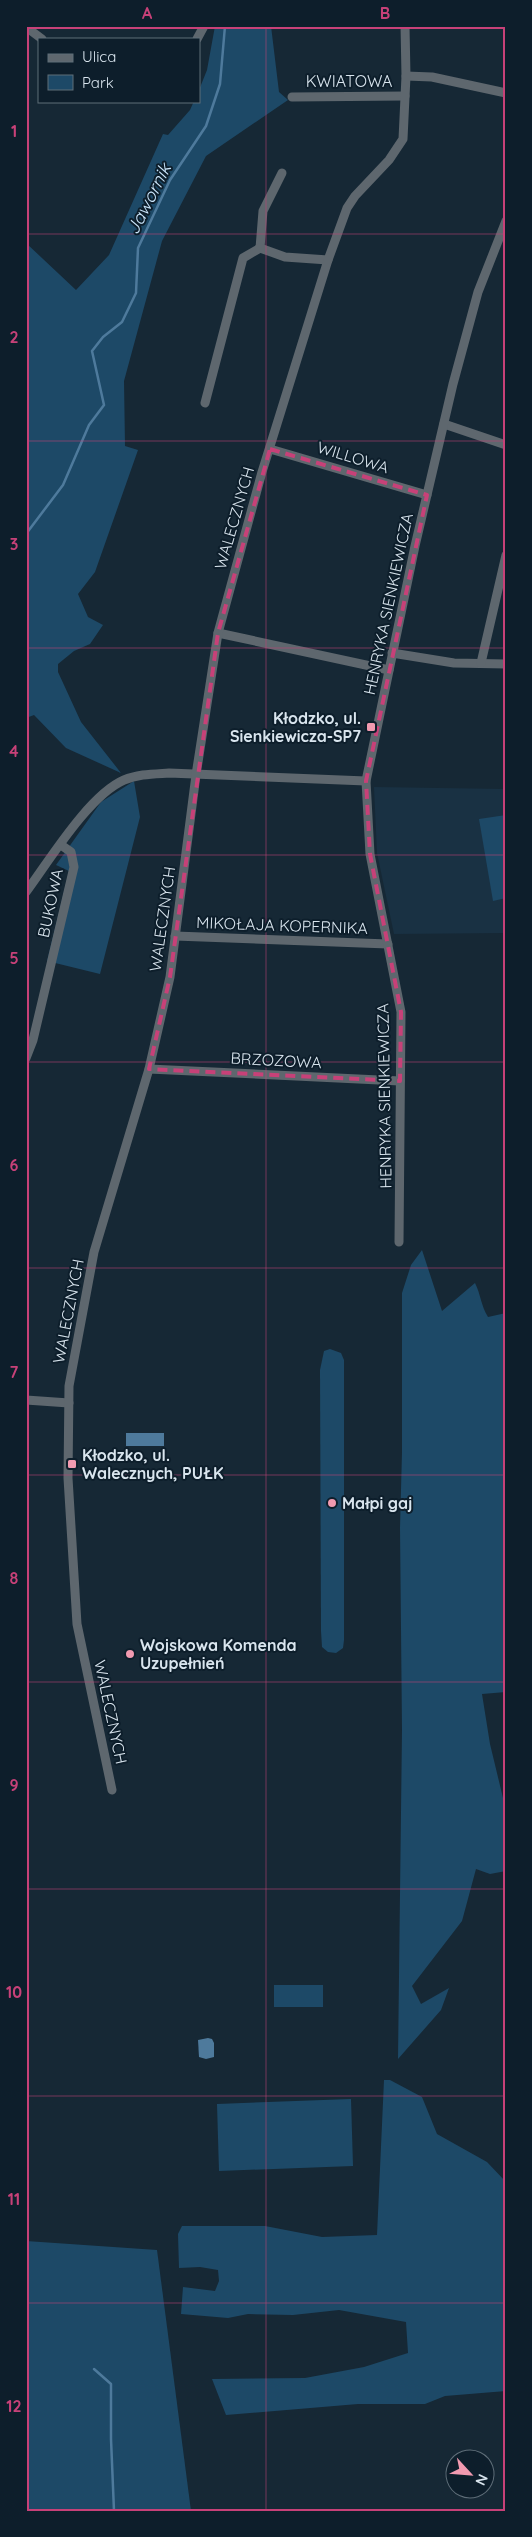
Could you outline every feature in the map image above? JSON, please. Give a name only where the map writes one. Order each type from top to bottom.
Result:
[{"type":"street","points":[[198,38],[204,26]]},
{"type":"street","name":"WALECZNYCH","points":[[112,1790],[77,1624],[69,1523],[69,1403],[76,1350],[94,1252],[150,1069],[170,977],[196,775],[218,633],[270,449],[328,260],[351,201],[389,160],[401,144],[404,134],[406,76],[405,26]]},
{"type":"street","points":[[26,27],[41,38]]},
{"type":"street","points":[[406,76],[432,77],[506,93]]},
{"type":"street","name":"KWIATOWA","points":[[292,97],[405,96]]},
{"type":"street","points":[[260,248],[263,211],[282,173]]},
{"type":"street","name":"HENRYKA SIENKIEWICZA","points":[[399,1242],[401,1012],[370,854],[366,781],[392,653],[444,424],[478,292],[506,221]]},
{"type":"street","points":[[260,248],[285,257],[328,260]]},
{"type":"street","points":[[206,402],[243,258],[260,248]]},
{"type":"street","points":[[444,424],[506,445]]},
{"type":"street","name":"WILLOWA","points":[[270,449],[427,495]]},
{"type":"street","points":[[481,663],[506,555]]},
{"type":"street","points":[[218,633],[389,670]]},
{"type":"street","points":[[392,653],[454,664],[506,664]]},
{"type":"street","points":[[26,892],[96,800],[123,780],[139,775],[169,772],[196,775],[366,781]]},
{"type":"street","name":"BUKOWA","points":[[26,1058],[33,1040],[74,867],[70,852],[61,845]]},
{"type":"street","name":"MIKOŁAJA KOPERNIKA","points":[[175,936],[388,944]]},
{"type":"street","name":"BRZOZOWA","points":[[150,1069],[400,1081]]},
{"type":"street","points":[[26,1400],[69,1403]]},
{"type":"highlighted area","points":[[270,449],[427,495],[366,781],[370,854],[401,1012],[400,1081],[149,1069],[170,977],[218,633]]},
{"type":"shaded area","points":[[374,787],[506,789],[506,933],[394,934],[377,853]]},
{"type":"shaded area","points":[[126,1433],[164,1433],[164,1446],[126,1446]]},
{"type":"shaded area","points":[[212,2039],[214,2043],[214,2057],[206,2059],[199,2057],[198,2040]]},
{"type":"green space","points":[[215,26],[271,26],[279,92],[288,100],[206,156],[162,241],[124,381],[125,446],[138,450],[95,572],[78,594],[88,617],[103,625],[90,644],[74,651],[58,664],[58,672],[81,722],[121,773],[66,748],[34,715],[26,718],[26,243],[76,290],[109,255],[163,134],[168,135],[190,110],[194,102],[200,102],[200,88],[207,70]]},
{"type":"green space","points":[[134,781],[140,817],[100,974],[47,961],[69,871],[56,865],[101,802]]},
{"type":"green space","points":[[506,815],[506,898],[493,901],[479,819]]},
{"type":"green space","points":[[422,1250],[442,1311],[475,1283],[488,1317],[506,1313],[506,1692],[482,1694],[490,1744],[503,1798],[506,1798],[506,1871],[490,1874],[476,1869],[462,1921],[412,1986],[421,2004],[449,1988],[441,2010],[398,2059],[402,1730],[400,1528],[402,1293],[411,1265]]},
{"type":"green space","name":"Małpi gaj","points":[[330,1349],[341,1353],[344,1360],[344,1640],[343,1648],[336,1653],[328,1652],[322,1647],[321,1631],[320,1370],[324,1351]]},
{"type":"green space","points":[[274,1985],[323,1985],[323,2007],[274,2007]]},
{"type":"green space","points":[[384,2080],[390,2080],[422,2097],[437,2134],[487,2162],[506,2182],[506,2391],[445,2396],[425,2404],[358,2404],[226,2415],[212,2379],[305,2378],[364,2367],[408,2353],[406,2322],[339,2310],[293,2315],[248,2314],[228,2318],[181,2314],[183,2287],[215,2291],[219,2281],[218,2270],[200,2267],[179,2268],[178,2234],[182,2226],[265,2226],[322,2237],[377,2235]]},
{"type":"green space","points":[[351,2099],[353,2166],[219,2171],[217,2104]]},
{"type":"green space","points":[[26,2241],[157,2250],[191,2511],[26,2511]]},
{"type":"waterway","name":"Jawornik","points":[[26,534],[63,485],[89,425],[104,405],[92,351],[103,337],[122,322],[136,293],[138,248],[170,180],[206,126],[220,84],[225,26]]},
{"type":"waterway","points":[[94,2369],[111,2384],[114,2511]]},
{"type":"place","name":"Kłodzko, ul. Sienkiewicza-SP7","points":[[371,727]]},
{"type":"place","name":"Kłodzko, ul. Walecznych, PUŁK","points":[[72,1464]]},
{"type":"place","name":"Małpi gaj","points":[[332,1503]]},
{"type":"place","name":"Wojskowa Komenda Uzupełnień","points":[[130,1654]]}]
